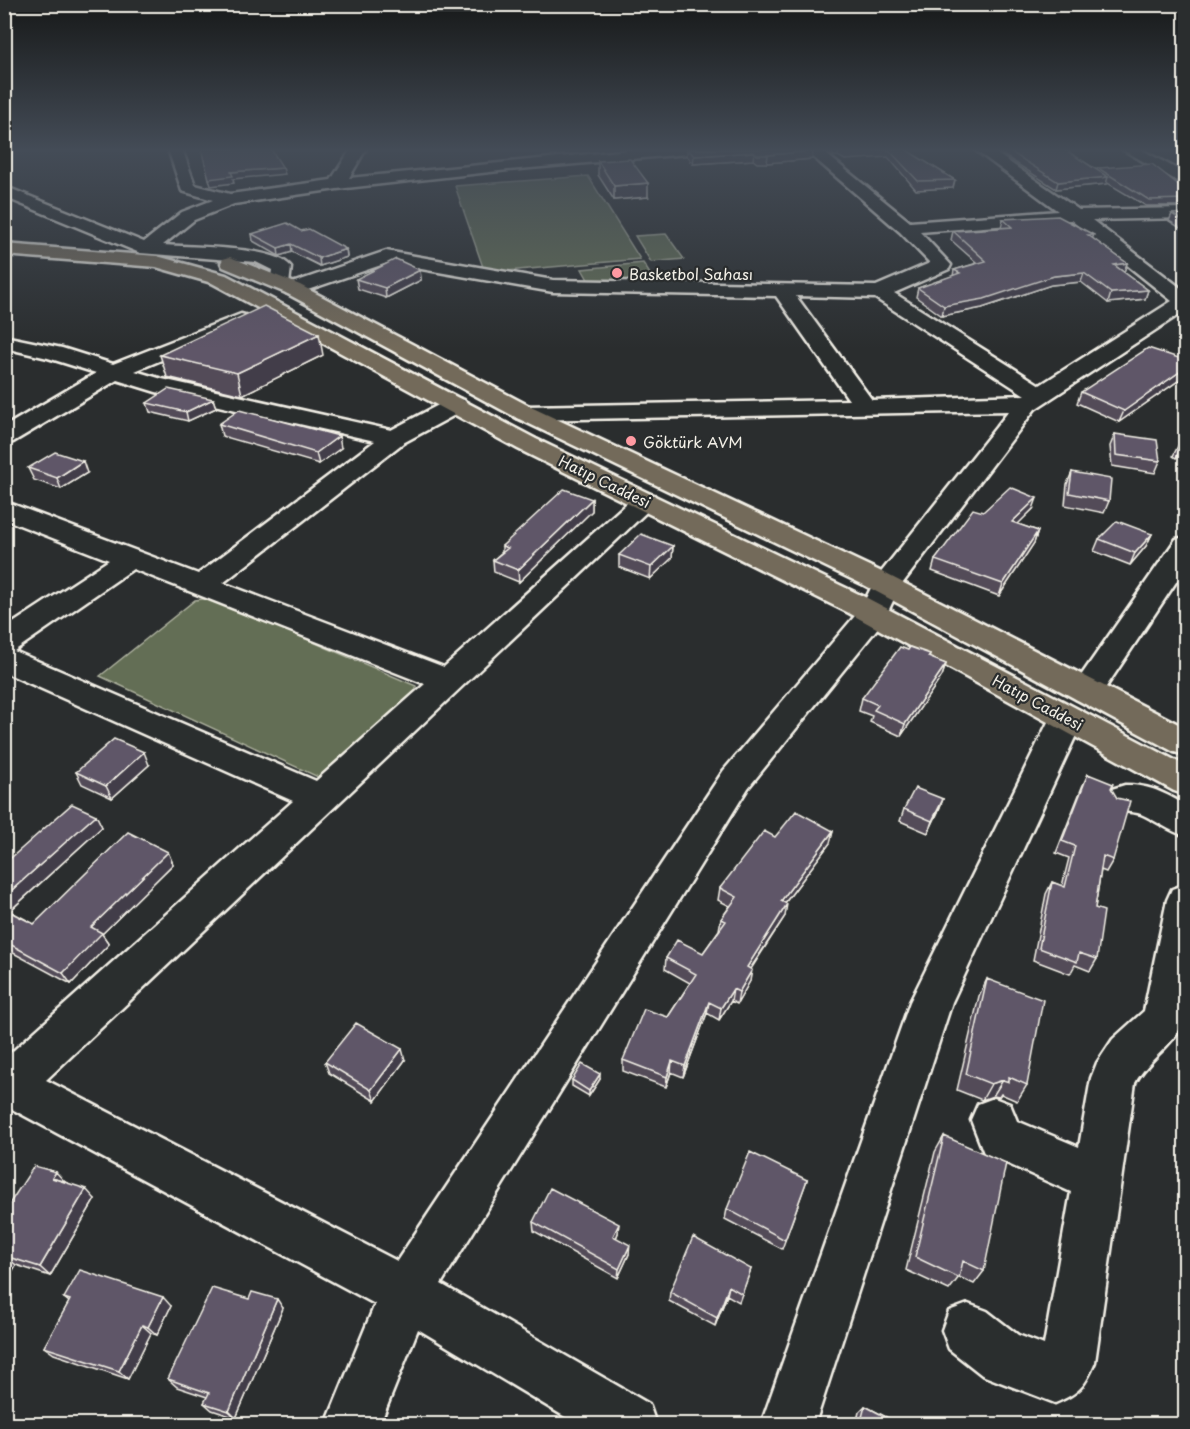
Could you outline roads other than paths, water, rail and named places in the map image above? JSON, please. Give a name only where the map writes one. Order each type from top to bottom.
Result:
[{"type":"main road","name":"Hatıp Caddesi","points":[[4,238],[139,254],[157,262],[219,279],[282,293],[525,413],[1077,704],[1185,782]]},
{"type":"main road","name":"Hatıp Caddesi","points":[[4,249],[139,254]]},
{"type":"main road","name":"Hatıp Caddesi","points":[[282,293],[456,405],[527,444],[645,501],[879,599]]},
{"type":"main road","name":"Hatıp Caddesi","points":[[1077,704],[1185,742]]},
{"type":"street","points":[[56,216],[139,254],[259,257],[282,267],[282,293]]},
{"type":"street","points":[[139,254],[189,216]]},
{"type":"street","points":[[4,437],[116,371],[282,293],[386,257],[553,286],[879,292],[942,265],[891,216]]},
{"type":"street","points":[[906,228],[1066,216]]},
{"type":"street","points":[[353,1425],[406,1293],[736,779],[1034,399],[1133,346],[1185,301],[1076,216]]},
{"type":"street","points":[[782,291],[865,406]]},
{"type":"street","points":[[879,292],[1034,399]]},
{"type":"street","points":[[4,342],[116,371],[156,385],[394,438]]},
{"type":"street","points":[[525,413],[865,406],[1034,399]]},
{"type":"street","points":[[203,584],[394,438],[456,405]]},
{"type":"street","points":[[629,1425],[406,1293],[6,1085],[322,799],[645,501]]},
{"type":"street","points":[[4,509],[449,681]]},
{"type":"street","points":[[788,1425],[931,1002],[1077,704],[1185,544]]},
{"type":"street","points":[[4,644],[132,557]]},
{"type":"street","points":[[4,658],[322,799]]},
{"type":"street","points":[[1125,799],[1144,799],[1185,822]]},
{"type":"street","points":[[968,1329],[1001,1356],[1055,1376],[1068,1362],[1113,1078],[1128,1053],[1163,1021],[1185,900]]},
{"type":"street","points":[[994,1120],[1000,1137],[1096,1179]]},
{"type":"place","name":"Basketbol Sahası","points":[[617,273]]},
{"type":"place","name":"Göktürk AVM","points":[[631,441]]}]
